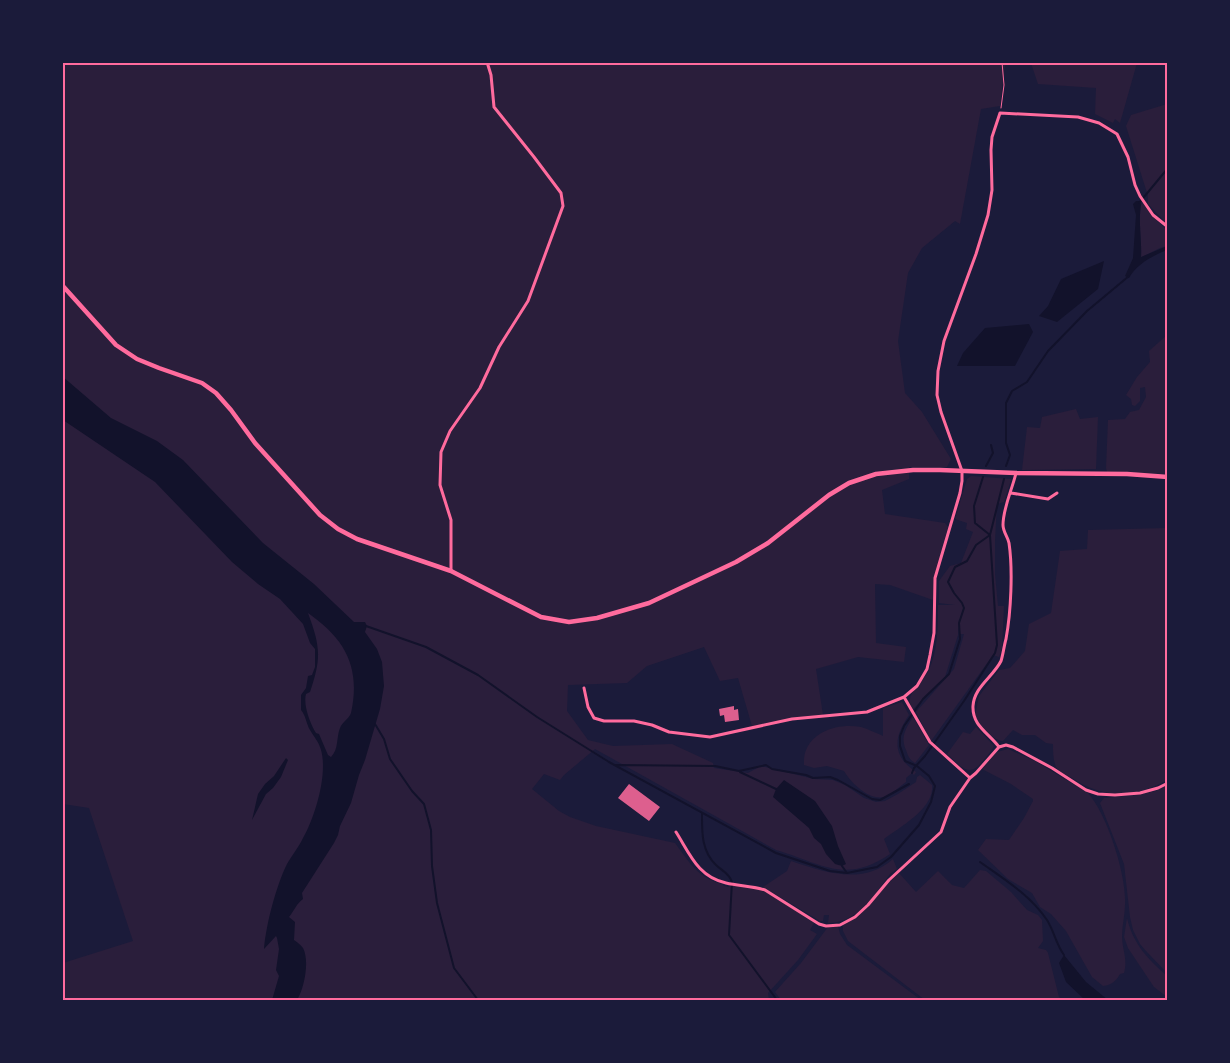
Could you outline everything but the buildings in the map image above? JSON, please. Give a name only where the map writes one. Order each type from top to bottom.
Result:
[{"type":"main road","points":[[62,285],[116,345],[137,359],[202,383],[216,393],[256,443],[320,515],[338,529],[357,539],[451,571],[541,616],[569,622],[597,618],[649,603],[736,562],[768,543],[829,495],[849,483],[876,474],[940,470],[1127,474],[1168,477]]},
{"type":"street","points":[[451,571],[451,520],[440,484],[440,452],[450,431],[480,388],[499,347],[528,301],[562,206],[561,193],[494,107],[491,75],[486,62]]},
{"type":"street","points":[[584,688],[588,707],[594,718],[604,721],[634,721],[652,725],[669,732],[710,737],[792,719],[866,712],[904,697],[917,686],[927,668],[934,633],[935,578],[960,493],[962,471],[941,412],[937,395],[938,371],[944,341],[976,254],[988,215],[992,190],[992,144],[1000,113],[1078,117],[1088,119],[1117,134],[1128,157],[1140,196],[1153,214],[1168,227]]},
{"type":"street","points":[[999,747],[981,730],[974,719],[973,706],[978,692],[1000,662],[1006,636],[1011,590],[1009,541],[1004,533],[1003,526],[1016,473]]},
{"type":"street","points":[[1011,493],[1048,498],[1057,493]]},
{"type":"street","points":[[904,697],[930,742],[970,778]]},
{"type":"street","points":[[676,832],[699,869],[708,877],[717,881],[765,890],[819,924],[826,926],[840,925],[855,917],[889,880],[942,832],[950,808],[970,778],[976,774],[999,747],[1006,745],[1013,747],[1052,768],[1086,790],[1098,794],[1122,795],[1140,793],[1168,783]]},
{"type":"path","points":[[1000,113],[1004,85],[1002,62]]},
{"type":"shaded area","points":[[62,63],[1006,63],[1000,106],[981,109],[960,224],[955,221],[922,248],[908,273],[898,341],[905,393],[922,412],[951,459],[947,467],[909,467],[909,479],[882,490],[885,514],[945,523],[948,527],[935,572],[933,600],[890,585],[875,584],[876,643],[906,647],[904,662],[858,657],[816,669],[823,715],[752,726],[738,678],[720,681],[704,647],[647,666],[627,683],[568,685],[567,711],[588,740],[613,746],[672,744],[713,763],[714,768],[748,773],[759,767],[765,767],[814,779],[833,780],[845,785],[864,798],[876,802],[885,801],[898,794],[916,782],[917,777],[920,775],[932,785],[928,801],[907,823],[884,839],[890,854],[874,863],[846,870],[820,865],[776,850],[595,749],[560,780],[544,774],[532,789],[559,811],[570,817],[596,826],[675,843],[685,857],[706,878],[724,886],[747,887],[765,892],[787,904],[814,923],[810,930],[817,934],[798,960],[768,993],[769,1000],[64,1000],[63,963],[133,941],[89,808],[63,804]]},
{"type":"shaded area","points":[[1031,63],[1137,63],[1120,123],[1115,119],[1113,123],[1095,114],[1096,88],[1038,84]]},
{"type":"shaded area","points":[[1168,104],[1167,224],[1148,204],[1148,196],[1126,126],[1131,115]]},
{"type":"shaded area","points":[[1136,201],[1140,201],[1141,205],[1141,257],[1167,246],[1167,250],[1145,261],[1129,278],[1125,276],[1133,258],[1136,215],[1133,204]]},
{"type":"shaded area","points":[[1143,203],[1152,216],[1167,230],[1167,246],[1141,257],[1140,218],[1141,205]]},
{"type":"shaded area","points":[[1104,261],[1098,289],[1057,322],[1039,316],[1048,306],[1061,279]]},
{"type":"shaded area","points":[[1029,324],[1033,332],[1015,366],[957,366],[963,353],[985,328]]},
{"type":"shaded area","points":[[1167,335],[1165,474],[1107,472],[1108,420],[1125,419],[1130,412],[1139,410],[1146,397],[1145,387],[1140,388],[1140,401],[1135,406],[1132,405],[1131,399],[1126,395],[1137,377],[1150,362],[1149,351]]},
{"type":"shaded area","points":[[62,376],[111,418],[157,441],[183,460],[263,543],[314,584],[354,622],[365,622],[367,626],[365,632],[377,649],[382,662],[384,686],[380,709],[351,803],[334,843],[302,893],[303,899],[289,917],[295,922],[294,940],[303,948],[306,960],[304,982],[297,1000],[272,1000],[279,976],[276,970],[279,949],[276,936],[264,949],[275,894],[287,864],[308,829],[322,783],[323,760],[321,750],[301,710],[301,695],[306,688],[308,676],[312,675],[315,667],[315,649],[310,643],[303,624],[280,599],[258,584],[232,562],[155,482],[63,420]],"holes":[[[308,613],[321,623],[341,644],[352,668],[354,682],[351,713],[340,728],[335,751],[331,757],[328,755],[319,734],[316,733],[311,724],[305,703],[306,694],[310,692],[318,660],[317,643]]]},
{"type":"shaded area","points":[[1076,409],[1080,419],[1098,417],[1096,469],[1022,470],[1027,427],[1040,428],[1042,417]]},
{"type":"shaded area","points":[[971,476],[1011,479],[1004,502],[997,504],[995,541],[995,574],[998,606],[1004,606],[1002,648],[999,657],[993,655],[931,741],[916,712],[954,669],[964,634],[959,634],[958,619],[958,635],[945,677],[913,709],[910,699],[911,694],[928,672],[934,656],[938,605],[955,605],[939,603],[939,581],[950,566],[961,563],[973,532],[966,529],[967,523],[955,519],[967,479]]},
{"type":"shaded area","points":[[1167,528],[1167,780],[1155,786],[1131,793],[1107,793],[1095,790],[1057,769],[1053,744],[1046,743],[1035,735],[1022,735],[1013,730],[1003,741],[990,735],[975,716],[979,696],[999,670],[1010,668],[1025,651],[1029,624],[1051,613],[1060,551],[1087,549],[1088,530]]},
{"type":"shaded area","points":[[902,702],[909,715],[898,738],[899,752],[902,759],[916,772],[914,775],[912,773],[906,778],[906,782],[889,795],[875,797],[862,791],[844,771],[827,766],[814,768],[804,765],[805,754],[814,739],[820,734],[836,727],[861,727],[883,736],[883,708]]},
{"type":"shaded area","points":[[913,717],[929,745],[915,763],[908,756],[904,745],[906,729]]},
{"type":"shaded area","points":[[976,727],[994,746],[977,767],[968,770],[960,766],[947,754],[963,732],[970,734]]},
{"type":"shaded area","points":[[1008,749],[1035,761],[1088,793],[1109,830],[1119,862],[1125,893],[1122,936],[1125,963],[1124,973],[1120,974],[1109,985],[1103,986],[1092,977],[1066,931],[1051,914],[1040,907],[1032,893],[1008,879],[978,850],[986,839],[1009,840],[1033,801],[1033,799],[1011,784],[982,769],[997,752]]},
{"type":"shaded area","points":[[286,758],[288,760],[281,777],[266,794],[252,820],[258,794],[274,776]]},
{"type":"shaded area","points":[[784,780],[815,801],[832,826],[846,864],[842,866],[835,864],[826,854],[821,844],[814,838],[809,828],[773,797],[776,789]]},
{"type":"shaded area","points":[[1167,785],[1167,973],[1140,944],[1133,930],[1124,864],[1100,803],[1104,798],[1138,795],[1156,791]]},
{"type":"shaded area","points":[[893,859],[897,869],[890,874],[871,899],[857,913],[839,922],[828,923],[829,915],[824,915],[823,921],[820,921],[763,887],[787,871],[791,861],[830,872],[856,874],[869,872]]},
{"type":"shaded area","points":[[980,870],[986,871],[1011,892],[1027,910],[1038,915],[1042,920],[1043,941],[1038,948],[1046,950],[1048,953],[1059,997],[1063,1000],[925,1000],[848,941],[843,931],[843,924],[859,914],[899,873],[916,892],[938,871],[952,885],[964,888]]},
{"type":"shaded area","points":[[1127,918],[1137,943],[1167,976],[1167,997],[1154,987],[1128,948],[1124,937]]},
{"type":"shaded area","points":[[838,926],[840,934],[847,945],[921,1000],[781,1000],[775,992],[801,963],[828,927]]},
{"type":"shaded area","points":[[1064,955],[1086,982],[1108,1000],[1085,1000],[1066,982],[1059,963]]},
{"type":"shaded area","points":[[250,998],[272,1000],[241,1000]]},
{"type":"waterway","points":[[1139,203],[1168,168]]},
{"type":"waterway","points":[[1006,466],[1010,455],[1006,443],[1006,403],[1012,391],[1027,382],[1048,351],[1087,311],[1129,276]]},
{"type":"waterway","points":[[986,466],[993,453],[991,445]]},
{"type":"waterway","points":[[912,773],[964,701],[995,653],[997,645],[990,535],[975,523],[974,506],[983,477]]},
{"type":"waterway","points":[[366,626],[426,647],[478,675],[537,717],[609,762],[776,853],[830,871],[847,873],[877,867],[891,857],[919,825],[931,802],[935,786],[929,776],[917,766],[905,761],[900,746],[900,736],[904,726],[923,699],[949,674],[960,639],[959,623],[964,608],[948,582],[955,567],[967,561],[976,545],[990,535],[1004,479]]},
{"type":"waterway","points":[[375,724],[384,739],[390,759],[412,791],[424,804],[431,830],[432,866],[437,903],[454,968],[478,1000]]},
{"type":"waterway","points":[[616,765],[715,766],[739,771],[766,765],[772,769],[813,778],[830,777],[872,799],[880,800],[909,784]]},
{"type":"waterway","points":[[740,772],[776,789]]},
{"type":"waterway","points":[[702,813],[703,840],[707,854],[729,876],[732,882],[729,935],[777,1000]]},
{"type":"waterway","points":[[980,862],[1033,903],[1047,920],[1064,955]]},
{"type":"waterway","points":[[842,866],[847,873]]}]
